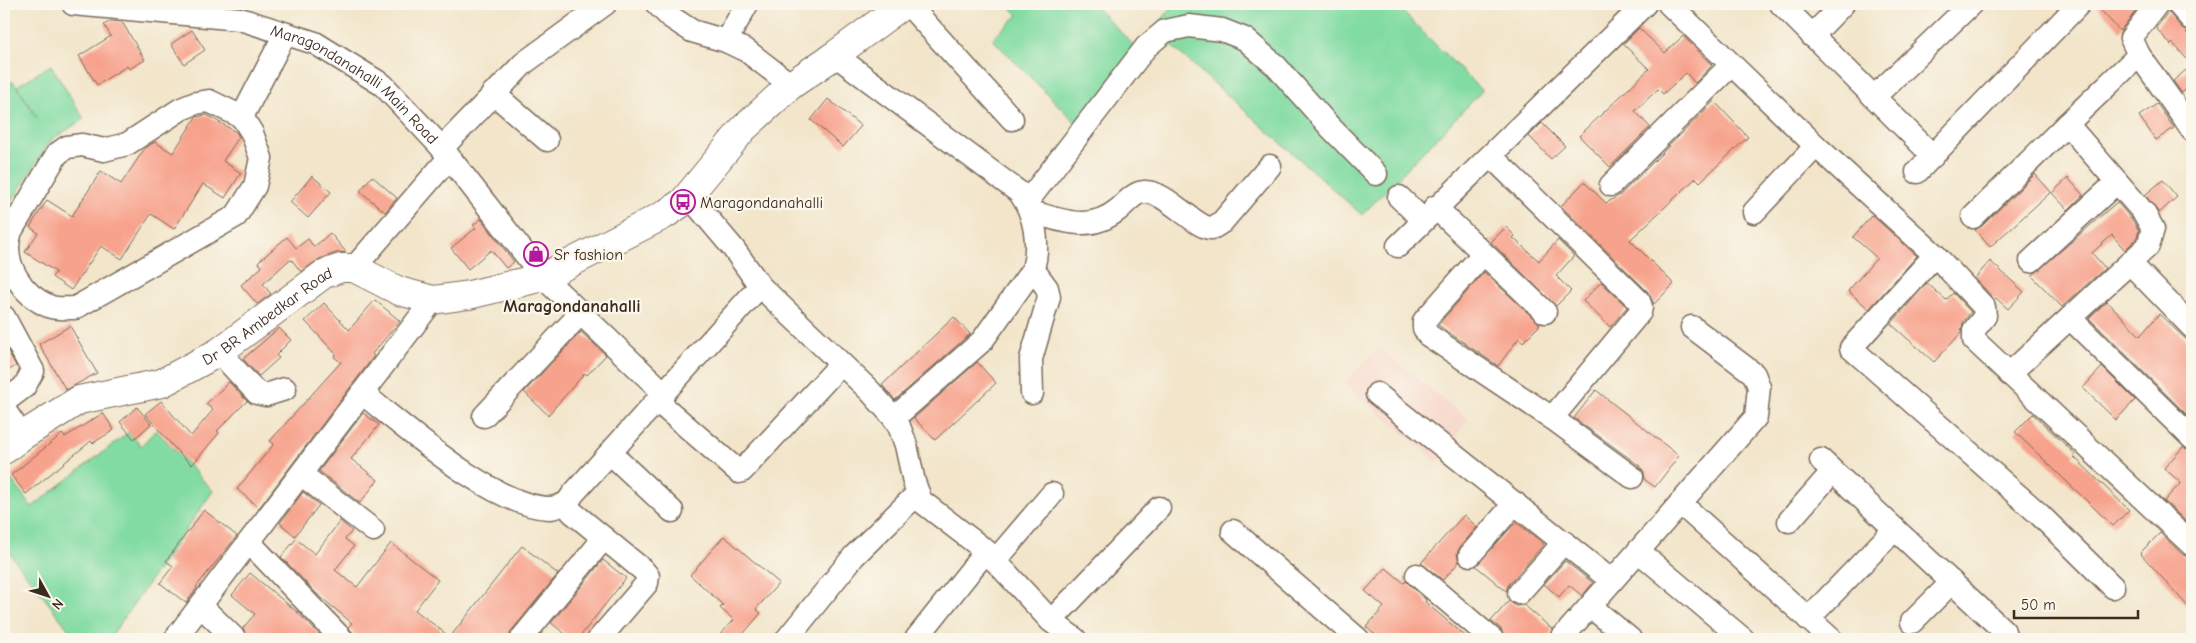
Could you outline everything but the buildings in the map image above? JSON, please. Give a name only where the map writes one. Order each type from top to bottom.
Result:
[{"type":"main road","name":"Dr BR Ambedkar Road","points":[[13,443],[79,400],[162,383],[219,352],[324,274],[341,268],[354,268],[399,291],[432,300],[469,295],[543,277],[664,215],[683,202],[743,129],[791,85],[904,4]]},
{"type":"street","name":"Maragondanahalli Main Road","points":[[80,4],[246,11],[286,34],[315,43],[383,85],[446,153],[543,277],[738,472],[742,471],[841,364]]},
{"type":"street","points":[[354,268],[493,93],[524,63],[605,4]]},
{"type":"street","points":[[657,4],[669,16],[692,31],[726,40],[747,51],[791,85]]},
{"type":"street","points":[[726,40],[747,4]]},
{"type":"street","points":[[908,4],[1012,119]]},
{"type":"street","points":[[1398,246],[1645,4]]},
{"type":"street","points":[[1669,4],[1816,146],[1935,255],[1984,307],[1985,316],[1974,330],[1974,340],[2192,545]]},
{"type":"street","points":[[1781,4],[1933,156]]},
{"type":"street","points":[[1812,36],[1843,4]]},
{"type":"street","points":[[1874,97],[1971,4]]},
{"type":"street","points":[[1917,172],[2079,4]]},
{"type":"street","points":[[2157,4],[2131,38],[2139,56],[2192,130]]},
{"type":"street","points":[[2178,4],[2192,20]]},
{"type":"street","points":[[1029,207],[1146,47],[1166,31],[1190,26],[1222,30],[1245,39],[1276,66],[1330,127],[1376,174]]},
{"type":"street","points":[[242,117],[286,34]]},
{"type":"street","points":[[835,55],[1020,193],[1029,207],[1037,256],[1033,269],[982,341],[894,418]]},
{"type":"street","points":[[1973,217],[2139,56]]},
{"type":"street","points":[[1611,185],[1731,64]]},
{"type":"street","points":[[493,93],[547,140]]},
{"type":"street","points":[[209,101],[242,117],[252,134],[261,158],[255,186],[236,216],[75,308],[52,307],[27,293],[12,270],[6,244],[11,232],[57,154],[67,147],[82,145],[104,150],[128,144],[180,109],[196,103],[209,101]]},
{"type":"street","points":[[2009,374],[2148,246],[2153,229],[2144,213],[2067,124]]},
{"type":"street","points":[[1754,212],[1816,146]]},
{"type":"street","points":[[1491,156],[1639,301],[1641,307],[1640,312],[1552,418]]},
{"type":"street","points":[[1029,207],[1068,222],[1089,224],[1101,221],[1135,195],[1144,192],[1154,194],[1177,207],[1203,226],[1213,228],[1222,222],[1270,166]]},
{"type":"street","points":[[2031,261],[2117,182]]},
{"type":"street","points":[[689,196],[733,248],[760,286],[870,390],[894,418],[906,445],[914,482],[921,501],[990,556],[1051,620],[1075,639]]},
{"type":"street","points":[[1399,197],[1429,214],[1483,254],[1545,312]]},
{"type":"street","points":[[1483,254],[1424,321],[1424,328],[1428,335],[1552,418],[1632,477]]},
{"type":"street","points":[[1935,255],[1851,348],[2039,514],[2113,587]]},
{"type":"street","points":[[2130,262],[2192,327]]},
{"type":"street","points":[[1032,393],[1032,359],[1049,296],[1047,288],[1033,269]]},
{"type":"street","points":[[362,393],[438,454],[487,486],[520,502],[550,508],[567,503],[760,286]]},
{"type":"street","points":[[175,639],[432,300]]},
{"type":"street","points":[[484,416],[581,313]]},
{"type":"street","points":[[4,317],[33,371],[24,387],[4,402]]},
{"type":"street","points":[[2070,318],[2192,438]]},
{"type":"street","points":[[1560,639],[1756,417],[1759,387],[1754,374],[1692,328]]},
{"type":"street","points":[[219,352],[257,393],[266,395],[285,389]]},
{"type":"street","points":[[1377,394],[1446,451],[1515,503],[1612,581]]},
{"type":"street","points":[[4,409],[13,443]]},
{"type":"street","points":[[610,453],[672,511]]},
{"type":"street","points":[[1789,521],[1827,466],[1952,582],[2008,637]]},
{"type":"street","points":[[301,474],[373,530]]},
{"type":"street","points":[[787,639],[854,556],[918,493]]},
{"type":"street","points":[[916,639],[990,556],[1052,494]]},
{"type":"street","points":[[567,503],[572,512],[648,576],[647,583],[599,639]]},
{"type":"street","points":[[1470,555],[1515,503]]},
{"type":"street","points":[[1680,503],[1831,639]]},
{"type":"street","points":[[1051,620],[1159,508]]},
{"type":"street","points":[[1808,618],[1894,528]]},
{"type":"street","points":[[1233,531],[1358,639]]},
{"type":"street","points":[[522,638],[604,538]]},
{"type":"street","points":[[249,542],[342,639]]},
{"type":"street","points":[[1519,593],[1564,542]]},
{"type":"street","points":[[1638,552],[1743,639]]},
{"type":"street","points":[[1417,575],[1492,639]]},
{"type":"street","points":[[1912,622],[1952,582]]},
{"type":"street","points":[[201,606],[235,639]]},
{"type":"street","points":[[1590,606],[1630,639]]},
{"type":"shaded area","points":[[1379,348],[1468,419],[1438,462],[1344,384]]},
{"type":"green space","points":[[1007,4],[1093,4],[1139,51],[1079,126],[992,39],[1018,15]]},
{"type":"green space","points":[[1174,4],[1395,4],[1482,91],[1362,215],[1154,30]]},
{"type":"green space","points":[[51,65],[84,119],[51,140],[4,213],[4,87],[13,81],[37,118],[17,86]]},
{"type":"green space","points":[[156,430],[213,491],[109,639],[76,639],[4,546],[4,484],[11,479],[32,507],[129,432],[141,446]]},
{"type":"place","name":"Maragondanahalli","points":[[683,202]]},
{"type":"place","name":"Sr fashion","points":[[536,254]]},
{"type":"district","name":"Maragondanahalli","points":[[572,306]]}]
